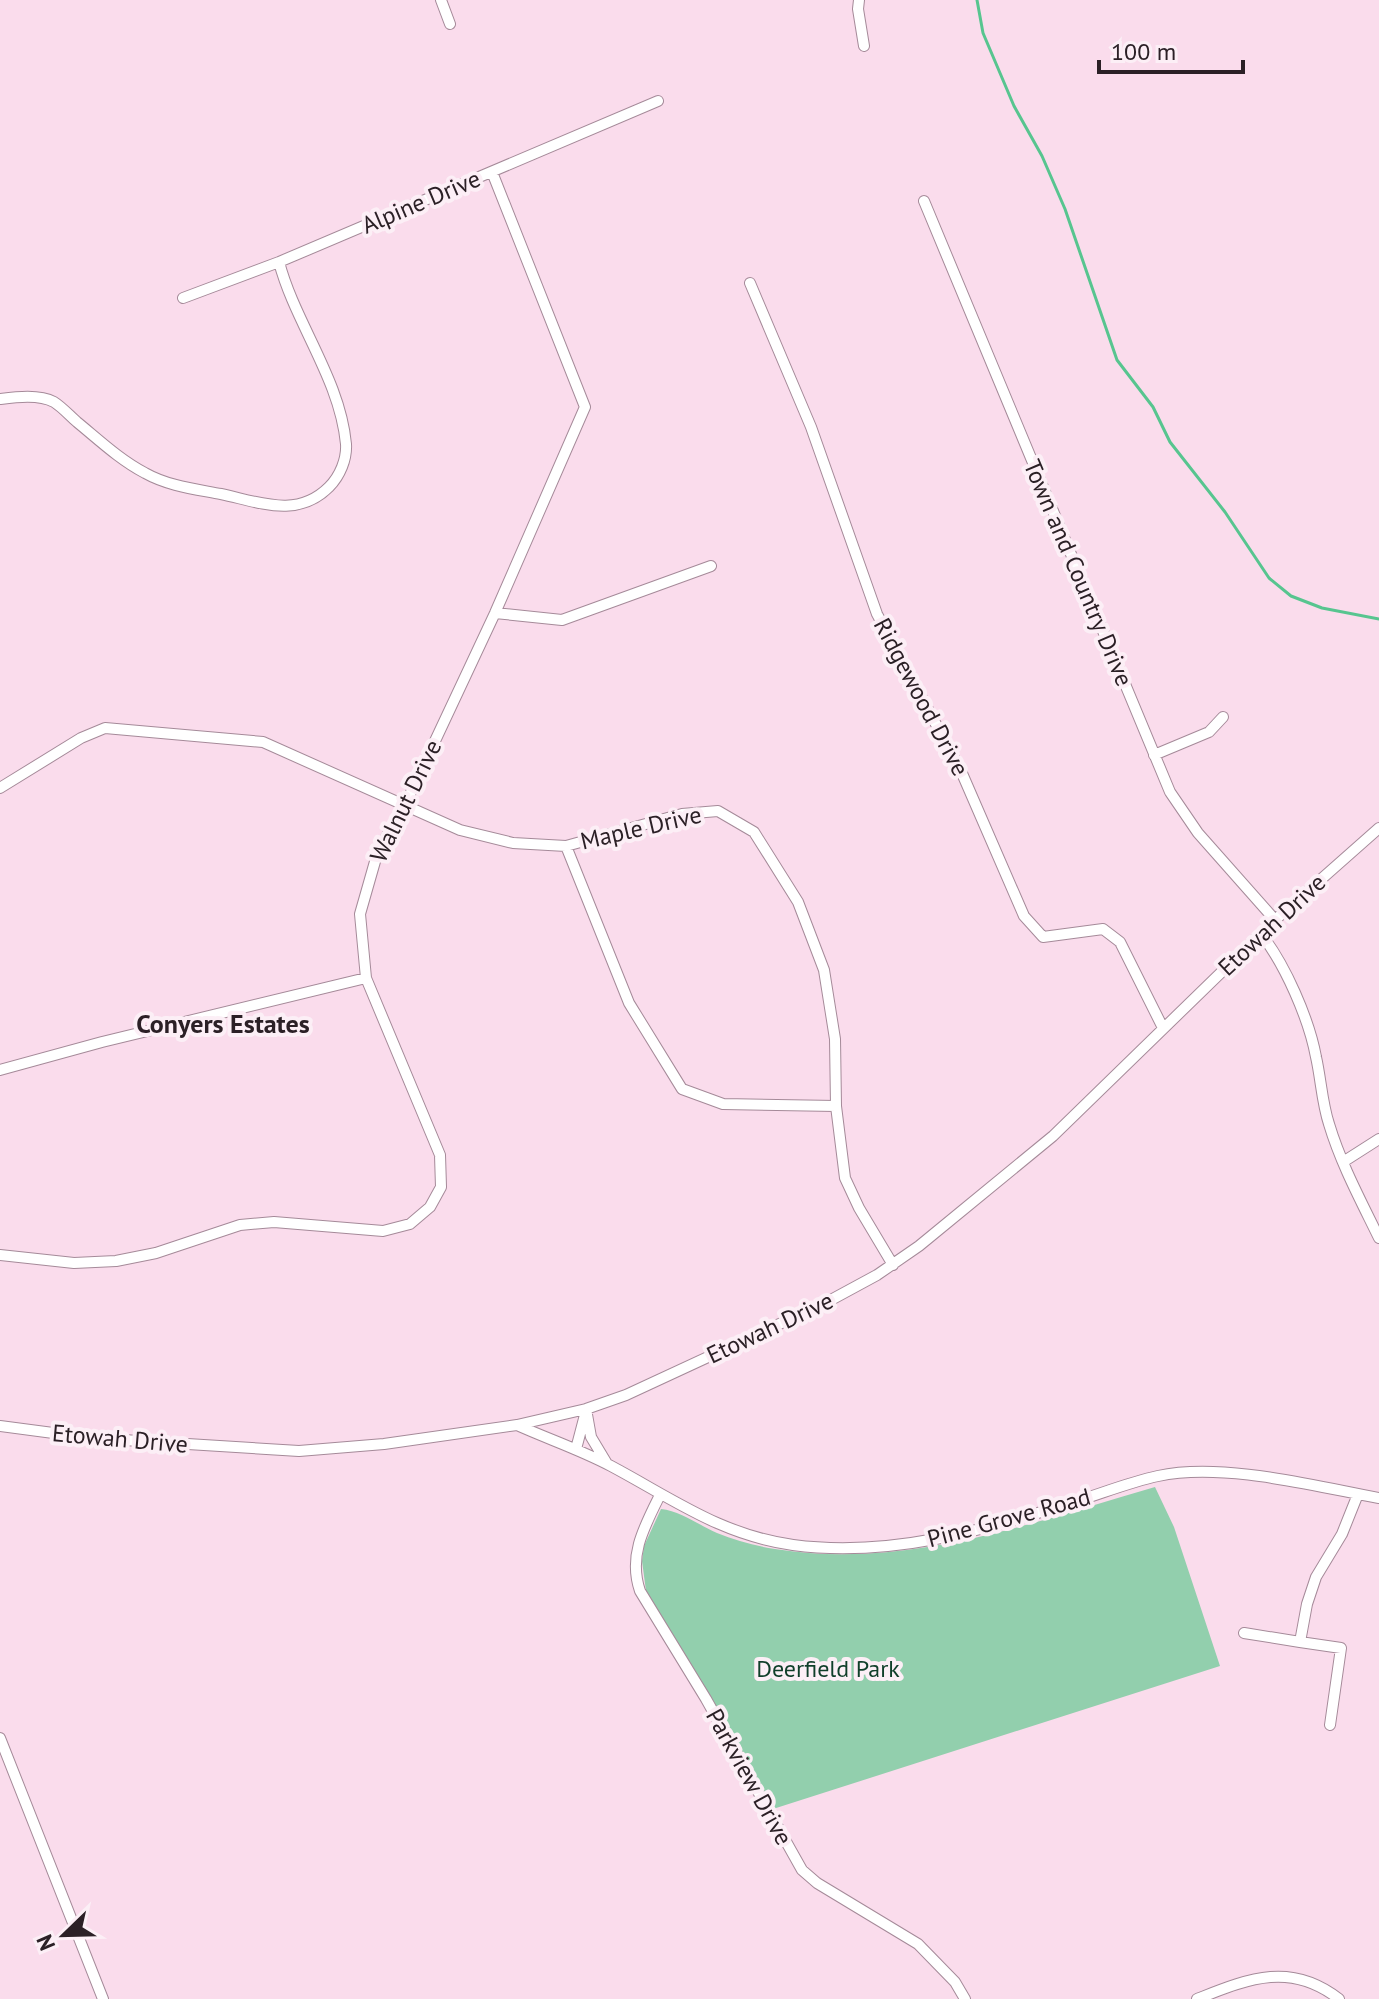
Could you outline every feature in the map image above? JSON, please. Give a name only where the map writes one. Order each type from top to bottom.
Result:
[{"type":"street","points":[[441,0],[450,24]]},
{"type":"street","points":[[859,0],[864,46]]},
{"type":"street","name":"Alpine Drive","points":[[183,298],[279,262],[658,101]]},
{"type":"street","name":"Walnut Drive","points":[[0,1255],[74,1263],[116,1261],[156,1253],[240,1225],[274,1222],[383,1231],[410,1224],[430,1207],[441,1187],[440,1155],[366,978],[360,914],[378,851],[405,805],[495,613],[585,407],[492,172]]},
{"type":"street","name":"Town and Country Drive","points":[[924,201],[1170,792],[1186,819],[1275,920]]},
{"type":"street","points":[[0,399],[24,397],[53,401],[121,458],[172,485],[263,506],[298,506],[319,497],[335,481],[345,459],[344,425],[326,375],[285,284],[279,262]]},
{"type":"street","name":"Ridgewood Drive","points":[[750,283],[811,427],[877,614],[961,771],[1024,916],[1043,937],[1103,929],[1120,942],[1163,1028]]},
{"type":"street","points":[[495,613],[562,620],[711,566]]},
{"type":"street","points":[[1154,755],[1209,732],[1223,717]]},
{"type":"street","name":"Maple Drive","points":[[0,788],[81,738],[105,728],[263,742],[460,830],[513,843],[566,846],[682,814],[718,811],[754,832],[798,902],[824,970],[835,1039],[841,1158],[848,1188],[893,1265]]},
{"type":"street","name":"Etowah Drive","points":[[0,1426],[91,1438],[299,1451],[384,1444],[517,1425],[586,1409],[626,1395],[829,1301],[893,1265],[945,1227],[1043,1146],[1275,920],[1379,828]]},
{"type":"street","points":[[566,846],[629,1003],[682,1089],[723,1104],[836,1106]]},
{"type":"street","points":[[1261,934],[1269,944],[1301,1010],[1316,1054],[1328,1122],[1379,1238]]},
{"type":"street","points":[[0,1070],[366,978]]},
{"type":"street","points":[[1343,1162],[1379,1139]]},
{"type":"street","points":[[576,1449],[586,1409]]},
{"type":"street","points":[[586,1409],[593,1443],[607,1464]]},
{"type":"street","name":"Pine Grove Road","points":[[517,1425],[607,1464],[710,1522],[763,1540],[795,1545],[850,1547],[913,1544],[1036,1514],[1158,1476],[1192,1472],[1229,1473],[1379,1498]]},
{"type":"street","points":[[1300,1642],[1316,1577],[1342,1534],[1358,1494]]},
{"type":"street","name":"Parkview Drive","points":[[660,1495],[636,1552],[640,1591],[648,1609],[706,1699],[787,1846],[802,1870],[817,1883],[918,1944],[955,1982],[965,1999]]},
{"type":"street","points":[[1244,1633],[1341,1648],[1330,1725]]},
{"type":"street","points":[[0,1738],[103,1999]]},
{"type":"street","points":[[1197,1999],[1247,1979],[1272,1975],[1296,1978],[1326,1989],[1339,1999]]},
{"type":"green space","name":"Deerfield Park","points":[[1155,1487],[1174,1527],[1220,1666],[773,1809],[710,1695],[646,1591],[642,1561],[644,1546],[661,1509],[682,1515],[724,1536],[760,1546],[824,1554],[872,1553],[968,1539]]},
{"type":"waterway","points":[[977,0],[983,33],[1014,106],[1042,156],[1065,209],[1117,360],[1153,407],[1170,442],[1225,512],[1269,578],[1291,596],[1322,608],[1379,619]]},
{"type":"district","name":"Conyers Estates","points":[[223,1024]]}]
